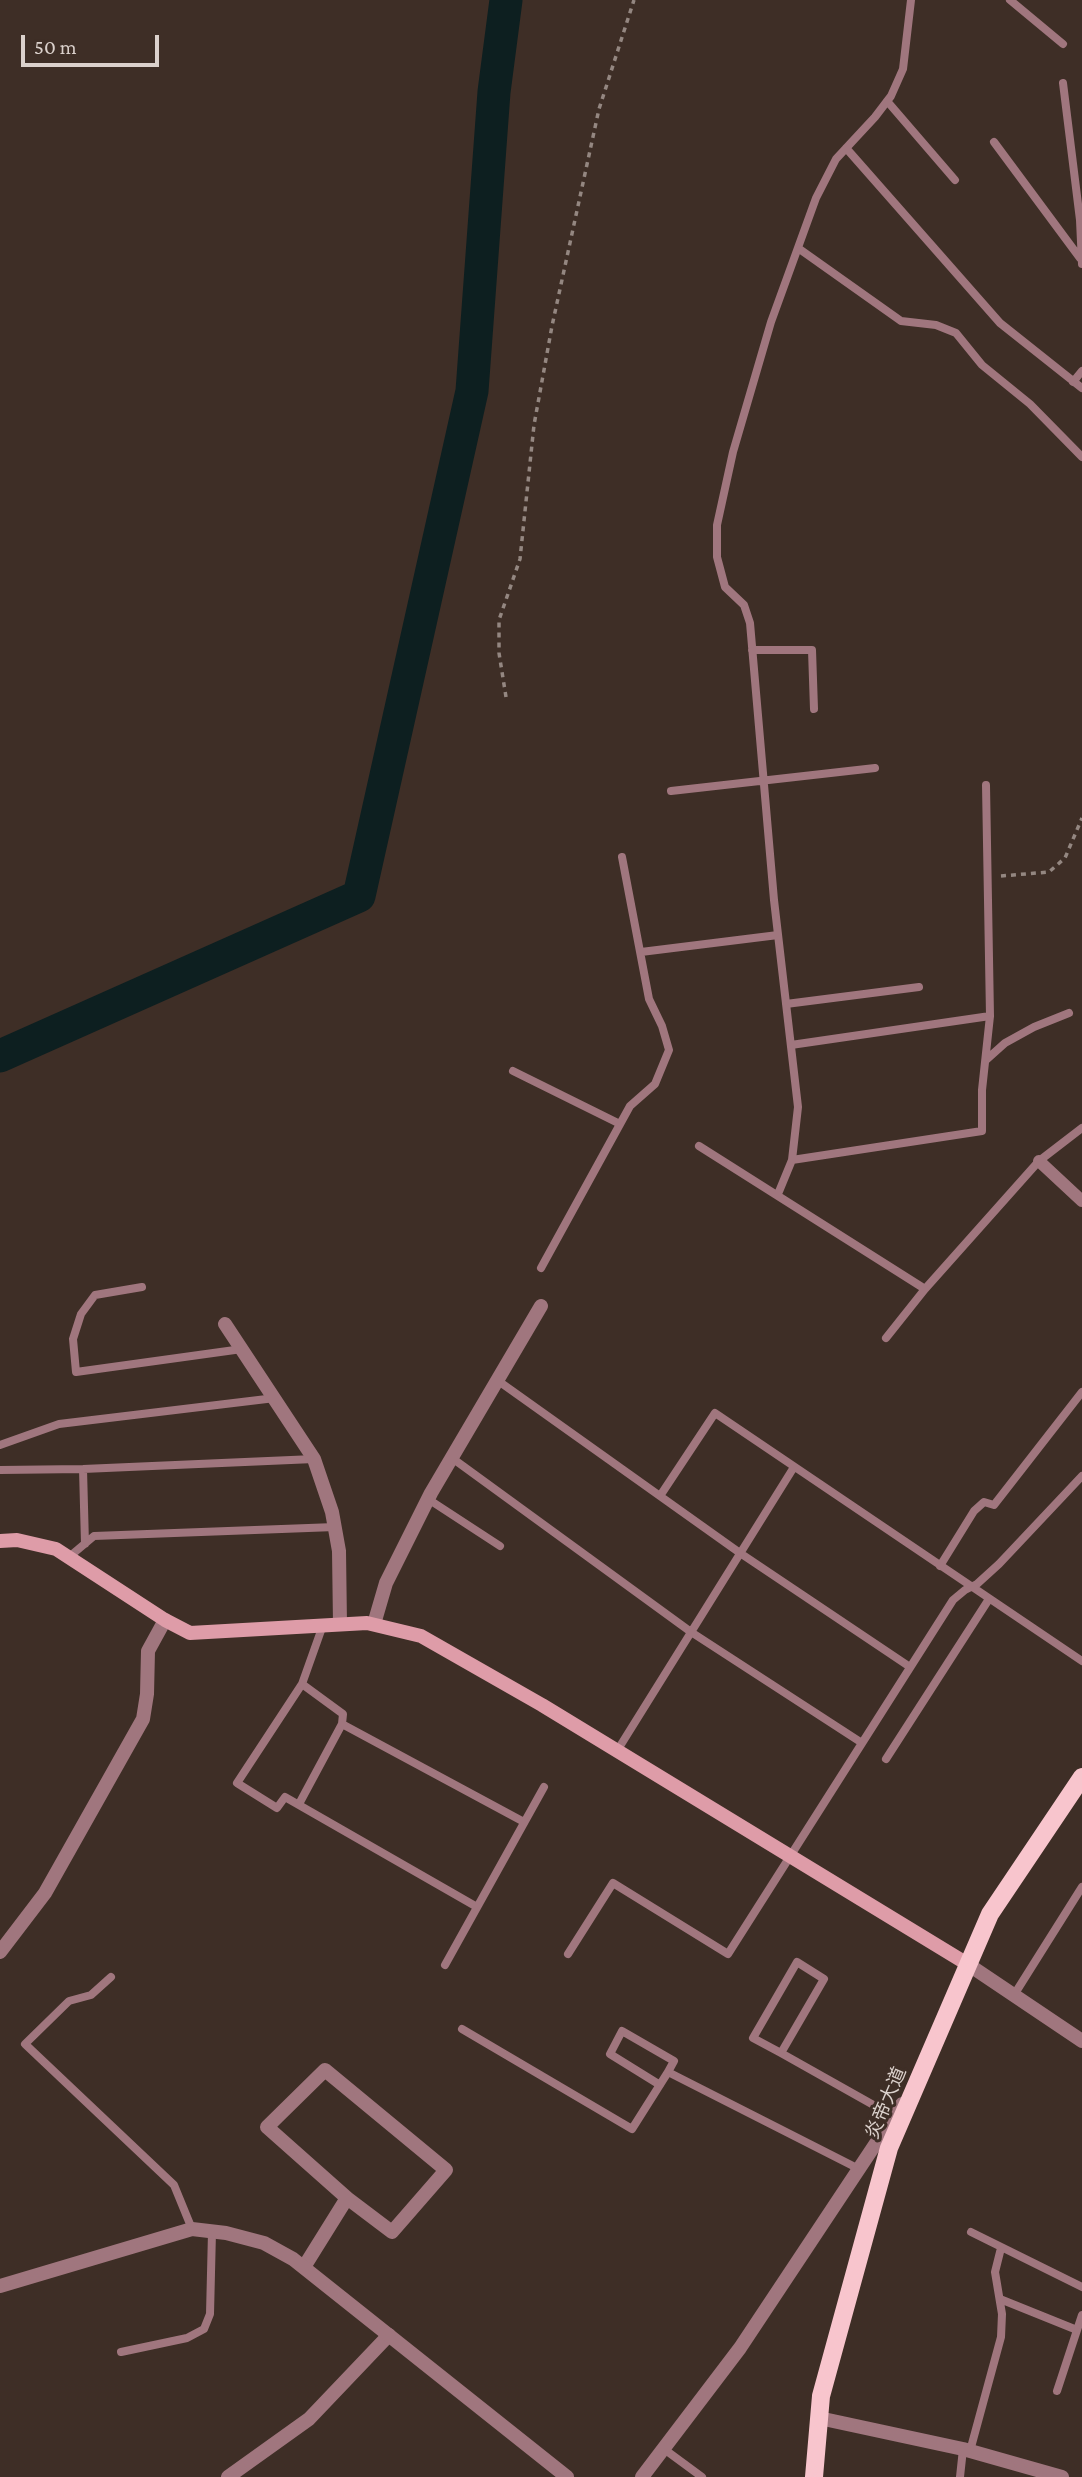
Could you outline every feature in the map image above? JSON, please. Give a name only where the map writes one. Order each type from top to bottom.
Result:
[{"type":"main road","points":[[0,1541],[17,1540],[56,1549],[165,1620],[190,1633],[374,1624],[421,1636],[542,1705],[969,1965]]},
{"type":"main road","name":"炎帝大道","points":[[814,2477],[821,2396],[889,2148],[990,1914],[1082,1777]]},
{"type":"street","points":[[1039,1161],[1082,1201]]},
{"type":"street","points":[[374,1624],[386,1583],[428,1499],[541,1306]]},
{"type":"street","points":[[225,1324],[314,1459],[332,1512],[339,1551],[340,1624]]},
{"type":"street","points":[[0,1952],[45,1893],[143,1718],[147,1694],[148,1651],[165,1620]]},
{"type":"street","points":[[969,1965],[1082,2041]]},
{"type":"street","points":[[324,2070],[446,2170],[392,2232],[347,2198],[267,2127],[324,2070]]},
{"type":"street","points":[[642,2477],[740,2348],[920,2076]]},
{"type":"street","points":[[304,2267],[347,2198]]},
{"type":"street","points":[[0,2286],[192,2230],[264,2243],[304,2267],[567,2477]]},
{"type":"street","points":[[228,2477],[309,2418],[389,2335]]},
{"type":"street","points":[[820,2418],[966,2450],[1062,2477]]},
{"type":"lane","points":[[778,1194],[792,1160],[798,1107],[778,935],[750,623],[744,605],[725,587],[718,557],[717,525],[733,452],[771,322],[816,198],[836,159],[887,101],[903,69],[911,0]]},
{"type":"lane","points":[[1010,0],[1063,44]]},
{"type":"lane","points":[[1063,83],[1080,220],[1081,261]]},
{"type":"lane","points":[[887,101],[954,180]]},
{"type":"lane","points":[[994,142],[1081,261]]},
{"type":"lane","points":[[846,148],[1000,323],[1082,388]]},
{"type":"lane","points":[[798,248],[901,320],[936,325],[956,333],[982,365],[1030,404],[1082,457]]},
{"type":"lane","points":[[1073,382],[1082,371]]},
{"type":"lane","points":[[752,650],[812,650],[814,709]]},
{"type":"lane","points":[[671,791],[875,768]]},
{"type":"lane","points":[[792,1160],[982,1131],[982,1090],[990,1016],[986,785]]},
{"type":"lane","points":[[541,1268],[630,1106],[655,1084],[669,1050],[662,1026],[649,999],[622,857]]},
{"type":"lane","points":[[641,952],[778,935]]},
{"type":"lane","points":[[786,1004],[919,987]]},
{"type":"lane","points":[[986,1060],[1014,1037],[1069,1013]]},
{"type":"lane","points":[[791,1045],[990,1016]]},
{"type":"lane","points":[[513,1071],[620,1124]]},
{"type":"lane","points":[[886,1338],[925,1289],[1039,1161],[1082,1128]]},
{"type":"lane","points":[[699,1146],[925,1289]]},
{"type":"lane","points":[[142,1287],[95,1295],[81,1314],[73,1339],[76,1372],[242,1349]]},
{"type":"lane","points":[[498,1380],[740,1553],[911,1667]]},
{"type":"lane","points":[[940,1566],[974,1511],[984,1502],[994,1505],[1082,1392]]},
{"type":"lane","points":[[0,1445],[59,1424],[275,1398]]},
{"type":"lane","points":[[660,1496],[716,1413],[1082,1661]]},
{"type":"lane","points":[[452,1458],[691,1632],[862,1743]]},
{"type":"lane","points":[[0,1470],[314,1459]]},
{"type":"lane","points":[[617,1751],[794,1467]]},
{"type":"lane","points":[[83,1469],[85,1544]]},
{"type":"lane","points":[[568,1954],[613,1882],[728,1954],[953,1600],[999,1564],[1082,1476]]},
{"type":"lane","points":[[428,1499],[500,1546]]},
{"type":"lane","points":[[69,1558],[94,1536],[335,1527]]},
{"type":"lane","points":[[886,1759],[989,1599]]},
{"type":"lane","points":[[323,1625],[302,1684],[237,1783],[277,1808],[285,1797],[299,1804],[477,1907]]},
{"type":"lane","points":[[299,1804],[342,1724],[344,1714],[302,1684]]},
{"type":"lane","points":[[342,1724],[524,1822]]},
{"type":"lane","points":[[445,1965],[544,1787]]},
{"type":"lane","points":[[1014,1995],[1082,1887]]},
{"type":"lane","points":[[780,2053],[824,1979],[797,1962],[753,2038],[893,2116]]},
{"type":"lane","points":[[111,1977],[92,1995],[69,2001],[25,2043],[174,2185],[192,2230]]},
{"type":"lane","points":[[462,2029],[632,2129],[660,2085],[674,2061],[622,2031],[610,2054],[660,2085]]},
{"type":"lane","points":[[668,2072],[859,2169]]},
{"type":"lane","points":[[121,2352],[187,2338],[204,2329],[210,2314],[212,2232]]},
{"type":"lane","points":[[971,2232],[1082,2287]]},
{"type":"lane","points":[[960,2477],[1001,2337],[1002,2314],[995,2272],[1002,2248]]},
{"type":"lane","points":[[1000,2299],[1077,2330]]},
{"type":"lane","points":[[1057,2391],[1082,2315]]},
{"type":"lane","points":[[664,2449],[702,2477]]},
{"type":"path","points":[[506,697],[499,653],[499,620],[520,559],[534,425],[552,326],[599,109],[634,0]]},
{"type":"path","points":[[988,877],[1049,872],[1065,858],[1082,818]]},
{"type":"waterway","points":[[0,1056],[359,896],[472,391],[494,92],[506,0]]}]
